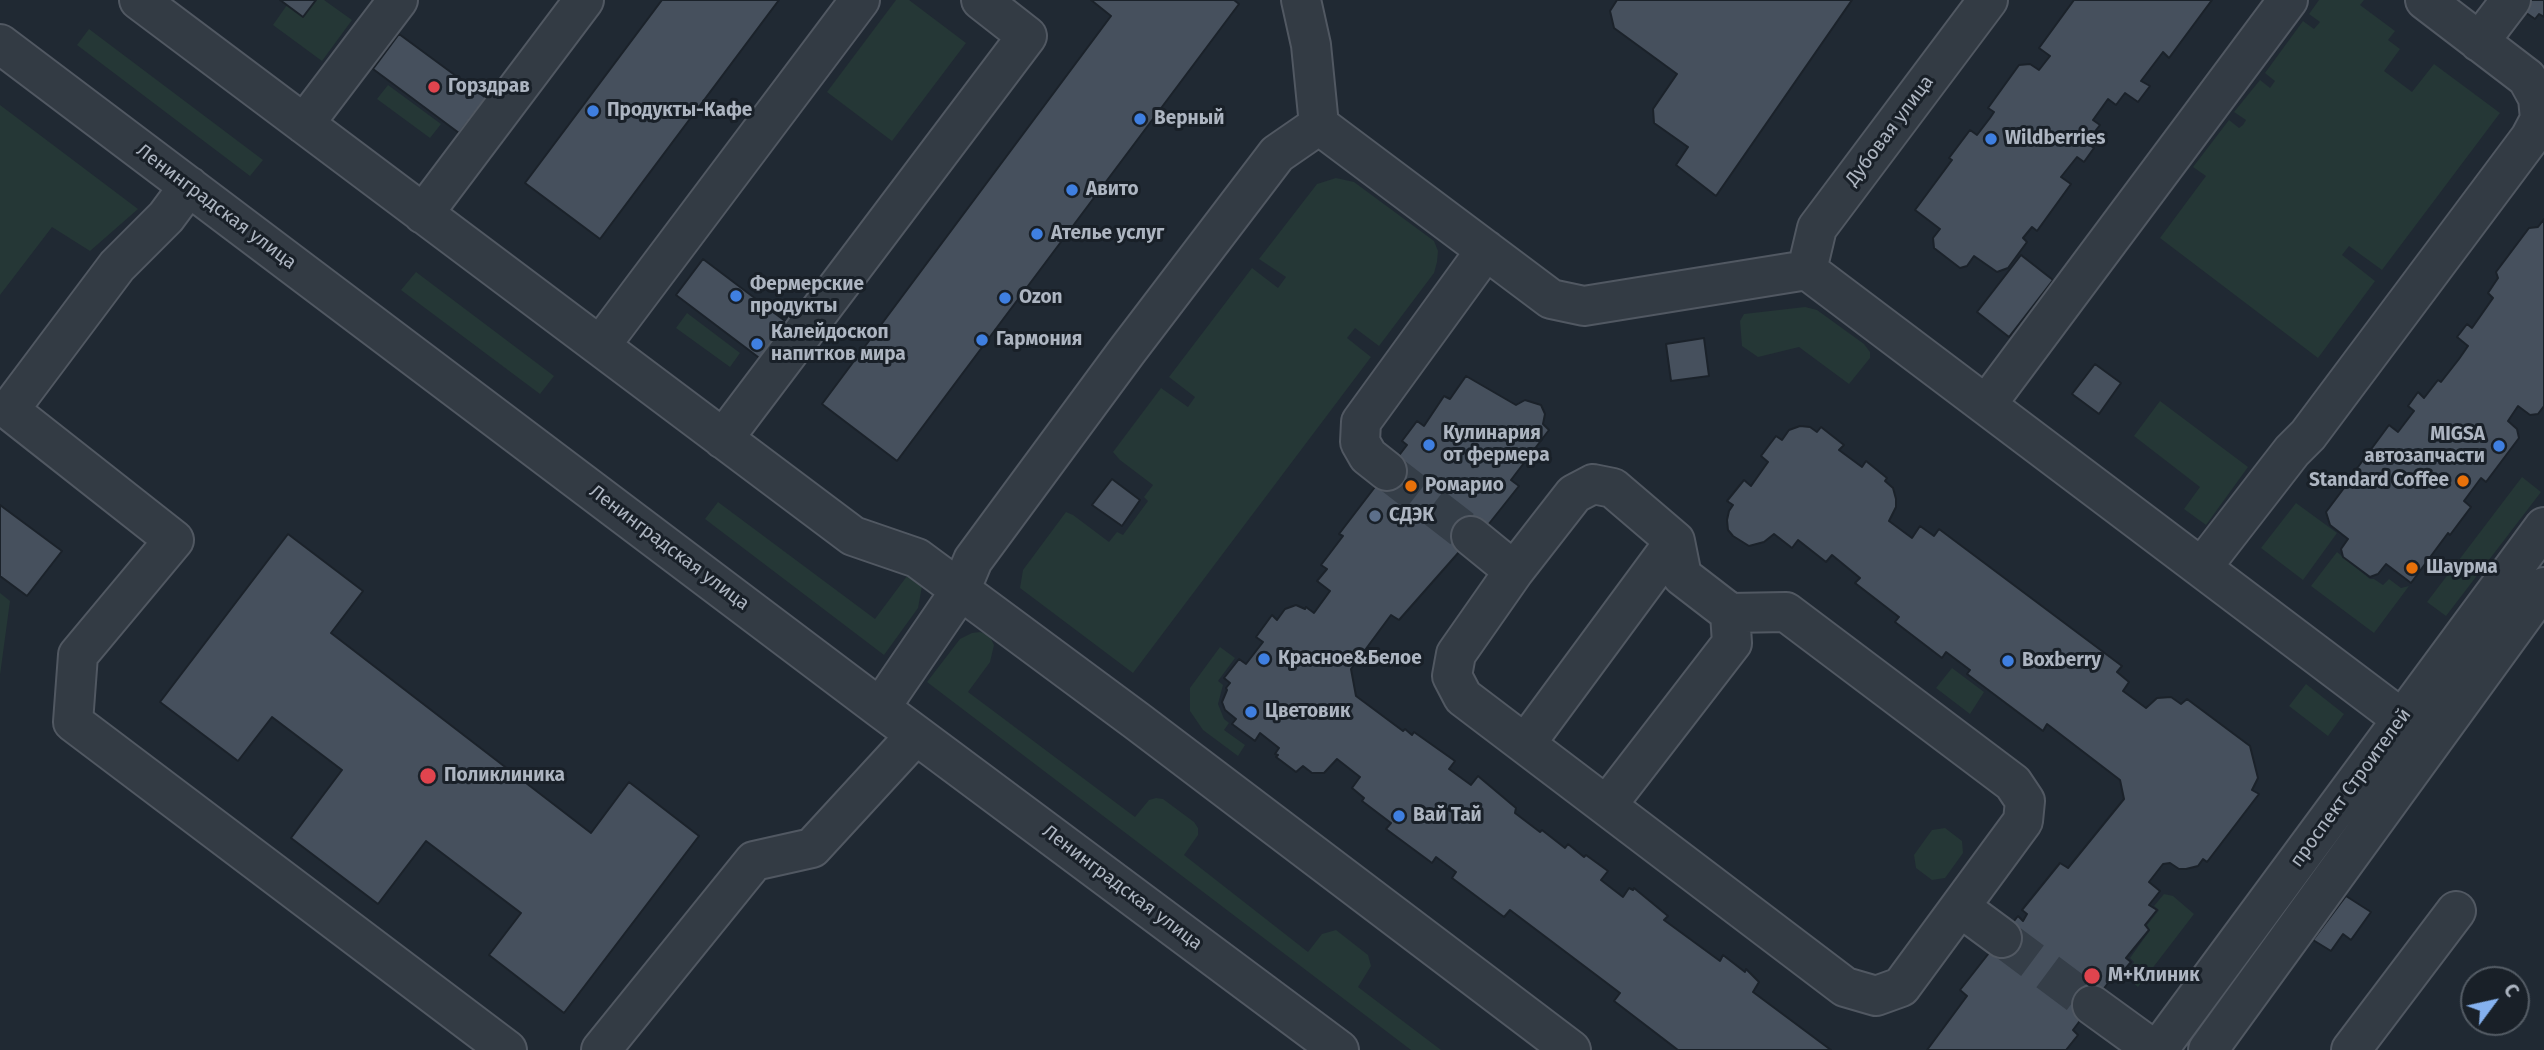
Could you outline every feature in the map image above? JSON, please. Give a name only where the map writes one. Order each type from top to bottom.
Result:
[{"type":"street","points":[[139,0],[853,536],[917,558],[1137,720],[1571,1050]]},
{"type":"street","points":[[304,124],[398,0]]},
{"type":"street","points":[[423,214],[584,0]]},
{"type":"street","points":[[600,346],[860,0]]},
{"type":"street","points":[[723,439],[1027,36],[981,0]]},
{"type":"street","points":[[1301,0],[1311,45],[1319,125],[1551,299],[1584,306],[1807,270],[2417,729]]},
{"type":"street","name":"Дубовая улица","points":[[1807,270],[1817,228],[1989,0]]},
{"type":"street","points":[[1986,405],[2288,0]]},
{"type":"street","points":[[2202,567],[2292,451],[2308,435],[2530,138],[2540,120],[2538,98],[2527,78],[2425,0]]},
{"type":"street","points":[[2479,42],[2511,0]]},
{"type":"street","name":"Ленинградская улица","points":[[0,44],[880,708],[1339,1050]]},
{"type":"street","points":[[880,708],[960,591],[973,559],[1127,351],[1277,154],[1319,125]]},
{"type":"street","points":[[189,186],[166,217],[117,266],[9,410],[174,540],[78,654],[73,722],[506,1050]]},
{"type":"street","points":[[1387,471],[1368,456],[1360,442],[1361,422],[1486,250]]},
{"type":"street","points":[[1593,484],[1613,488],[1675,541],[1682,576],[1730,613],[1786,612],[2013,783],[2025,801],[2023,821],[1901,987],[1876,996],[1845,987],[1463,696],[1452,676],[1456,654],[1514,571],[1574,495],[1593,484]]},
{"type":"street","name":"проспект Строителей","points":[[2207,1050],[2417,729],[2544,527]]},
{"type":"street","points":[[1471,536],[1514,571]]},
{"type":"street","points":[[1526,743],[1675,541]]},
{"type":"street","name":"проспект Строителей","points":[[2156,1050],[2417,729],[2544,587]]},
{"type":"street","points":[[1607,805],[1732,643],[1730,613]]},
{"type":"street","points":[[601,1050],[754,861],[812,848],[916,735]]},
{"type":"street","points":[[1959,907],[2002,938]]},
{"type":"street","points":[[2351,1050],[2456,911]]},
{"type":"street","points":[[2092,1005],[2156,1050]]},
{"type":"shaded area","points":[[316,0],[324,0],[352,20],[322,61],[273,25],[287,5],[303,17]]},
{"type":"shaded area","points":[[896,0],[909,0],[966,43],[892,141],[827,92]]},
{"type":"shaded area","points":[[2319,0],[2364,0],[2360,5],[2395,31],[2388,40],[2400,49],[2384,71],[2412,92],[2434,64],[2500,113],[2382,270],[2349,246],[2342,255],[2375,281],[2318,358],[2160,238],[2206,176],[2193,167],[2229,120],[2239,128],[2243,125],[2246,120],[2234,112],[2260,80],[2270,88],[2275,81],[2265,73],[2303,21],[2314,29],[2320,22],[2309,14]]},
{"type":"shaded area","points":[[89,29],[263,160],[250,176],[77,45]]},
{"type":"shaded area","points":[[388,85],[441,124],[430,138],[377,99]]},
{"type":"shaded area","points":[[0,105],[138,209],[90,251],[52,227],[0,295]]},
{"type":"shaded area","points":[[1336,178],[1354,182],[1434,241],[1438,251],[1434,273],[1379,346],[1355,328],[1347,338],[1371,357],[1133,673],[1020,588],[1023,570],[1066,512],[1109,542],[1117,532],[1123,535],[1148,501],[1144,497],[1153,485],[1113,452],[1161,388],[1188,407],[1195,397],[1169,377],[1252,268],[1278,288],[1286,277],[1259,259],[1317,184]]},
{"type":"shaded area","points":[[416,272],[554,376],[540,394],[401,290]]},
{"type":"shaded area","points":[[1805,307],[1817,310],[1864,344],[1870,352],[1870,358],[1849,384],[1799,347],[1758,357],[1742,346],[1740,321],[1744,314]]},
{"type":"shaded area","points":[[687,313],[740,353],[730,367],[676,328]]},
{"type":"shaded area","points":[[2160,401],[2248,467],[2206,525],[2184,509],[2200,487],[2134,436]]},
{"type":"shaded area","points":[[2522,477],[2541,492],[2446,616],[2427,602]]},
{"type":"shaded area","points":[[718,502],[875,619],[907,576],[919,579],[922,586],[918,608],[884,655],[705,519]]},
{"type":"shaded area","points":[[2296,503],[2337,533],[2303,580],[2261,548]]},
{"type":"shaded area","points":[[2337,552],[2370,579],[2383,585],[2389,579],[2401,588],[2409,586],[2374,633],[2311,586]]},
{"type":"shaded area","points":[[0,593],[10,601],[0,675]]},
{"type":"shaded area","points":[[980,632],[989,635],[994,645],[990,662],[968,692],[1135,817],[1149,800],[1156,798],[1163,799],[1194,822],[1198,835],[1184,855],[1308,952],[1322,934],[1336,930],[1368,955],[1371,966],[1358,987],[1441,1050],[1411,1050],[927,682],[960,639]]},
{"type":"shaded area","points":[[1220,647],[1235,658],[1218,681],[1223,685],[1218,704],[1224,719],[1229,723],[1224,730],[1245,745],[1238,756],[1203,730],[1190,711],[1190,688]]},
{"type":"shaded area","points":[[1952,668],[1984,692],[1970,714],[1936,688]]},
{"type":"shaded area","points":[[2306,684],[2344,714],[2328,736],[2289,706]]},
{"type":"shaded area","points":[[1945,828],[1962,841],[1963,853],[1945,878],[1932,880],[1916,868],[1914,855],[1932,830]]},
{"type":"shaded area","points":[[2164,894],[2173,896],[2194,914],[2138,987],[2124,975],[2134,962],[2130,958],[2150,930],[2147,925],[2159,910],[2154,906]]},
{"type":"building","points":[[280,0],[316,0],[303,17]]},
{"type":"building","points":[[662,0],[779,0],[600,239],[525,183]]},
{"type":"building","points":[[1091,0],[1234,0],[1239,4],[897,461],[822,404],[1111,16]]},
{"type":"building","points":[[1617,0],[1852,0],[1716,196],[1676,165],[1688,147],[1654,123],[1653,109],[1677,74],[1614,28],[1610,11]]},
{"type":"building","points":[[2074,0],[2212,0],[2169,58],[2163,52],[2141,81],[2150,86],[2138,102],[2125,93],[2116,105],[2108,99],[2093,120],[2100,125],[2086,143],[2094,148],[2084,162],[2077,157],[2061,177],[2071,184],[2037,231],[2032,227],[2023,238],[2027,242],[2008,268],[1997,272],[1974,256],[1967,266],[1960,268],[1934,248],[1933,238],[1940,229],[1915,210],[1952,160],[1949,158],[1970,130],[1977,135],[1990,118],[1994,112],[1988,108],[2019,65],[2030,64],[2039,70],[2050,56],[2039,48]]},
{"type":"building","points":[[2520,0],[2544,0],[2544,17],[2539,14],[2535,19],[2519,8]]},
{"type":"building","name":"Горздрав","points":[[399,34],[486,98],[459,133],[373,69]]},
{"type":"building","points":[[2544,219],[2544,406],[2538,414],[2530,415],[2518,406],[2508,421],[2517,429],[2519,438],[2486,482],[2481,478],[2464,501],[2471,507],[2411,583],[2386,564],[2378,574],[2370,577],[2343,557],[2341,549],[2348,539],[2330,525],[2326,512],[2347,484],[2352,487],[2360,476],[2355,471],[2389,425],[2398,432],[2414,411],[2408,406],[2418,392],[2424,398],[2459,359],[2468,346],[2457,337],[2467,324],[2472,328],[2493,298],[2488,293],[2498,278],[2496,272],[2529,228],[2538,227]]},
{"type":"building","points":[[2021,255],[2053,280],[2009,337],[1977,312]]},
{"type":"building","points":[[703,259],[789,324],[762,360],[676,295]]},
{"type":"building","points":[[1704,338],[1709,376],[1671,381],[1666,344]]},
{"type":"building","points":[[2095,364],[2121,383],[2099,414],[2072,394]]},
{"type":"building","points":[[1466,376],[1516,405],[1525,400],[1541,405],[1545,414],[1543,424],[1549,430],[1511,480],[1519,486],[1488,525],[1482,520],[1459,552],[1399,620],[1391,615],[1351,669],[1356,696],[1403,731],[1405,729],[1412,735],[1414,732],[1455,761],[1449,769],[1471,785],[1478,776],[1516,808],[1515,813],[1540,832],[1542,830],[1565,848],[1568,844],[1608,871],[1601,880],[1623,897],[1629,888],[1634,888],[1668,916],[1664,920],[1720,961],[1723,955],[1745,972],[1746,969],[1759,982],[1753,992],[1831,1050],[1678,1050],[1614,1001],[1620,993],[1510,910],[1504,917],[1452,878],[1456,872],[1436,857],[1432,863],[1386,829],[1391,823],[1362,801],[1364,798],[1352,788],[1360,777],[1337,759],[1324,773],[1312,773],[1303,766],[1296,772],[1276,757],[1279,748],[1260,733],[1255,741],[1232,724],[1236,719],[1225,710],[1222,702],[1230,683],[1224,678],[1239,659],[1246,664],[1263,642],[1256,637],[1272,615],[1277,620],[1285,609],[1296,605],[1305,609],[1306,607],[1314,613],[1330,591],[1317,581],[1327,569],[1321,565],[1343,536],[1339,534],[1407,445],[1402,441],[1417,421],[1424,426],[1444,396],[1450,399]]},
{"type":"building","points":[[1800,426],[1810,427],[1817,432],[1821,427],[1844,445],[1839,450],[1862,467],[1866,461],[1887,478],[1885,481],[1893,488],[1896,499],[1896,507],[1889,521],[1912,538],[1920,526],[1934,536],[1939,529],[2122,666],[2117,672],[2129,682],[2123,691],[2146,708],[2157,698],[2171,697],[2181,704],[2187,699],[2250,746],[2258,778],[2252,790],[2259,794],[2207,862],[2203,859],[2198,866],[2186,869],[2179,869],[2170,863],[2163,864],[2149,882],[2160,891],[2149,905],[2157,910],[2145,925],[2149,930],[2126,958],[2131,962],[2119,976],[2114,975],[2073,1030],[2078,1035],[2066,1050],[1927,1050],[1967,996],[1960,990],[2018,916],[2023,921],[2027,914],[2022,910],[2060,863],[2068,868],[2124,799],[2120,780],[2047,724],[2043,731],[1967,674],[1970,670],[1946,652],[1942,658],[1895,622],[1899,617],[1855,583],[1860,578],[1832,555],[1826,562],[1798,540],[1792,548],[1774,534],[1764,542],[1749,546],[1733,536],[1728,530],[1727,520],[1733,505],[1727,501],[1744,480],[1751,486],[1768,462],[1761,456],[1776,436],[1782,440],[1789,430]]},
{"type":"building","points":[[1112,479],[1140,500],[1122,526],[1092,505]]},
{"type":"building","points":[[0,505],[62,551],[27,596],[0,576]]},
{"type":"building","name":"Поликлиника","points":[[288,534],[363,591],[331,633],[591,833],[629,782],[699,836],[564,1013],[489,955],[521,913],[426,841],[378,904],[291,838],[342,770],[272,717],[238,761],[160,702]]},
{"type":"building","points":[[2346,896],[2371,912],[2351,940],[2343,934],[2331,951],[2313,940]]},
{"type":"tunnel","points":[[1387,471],[1471,536]]},
{"type":"tunnel","points":[[2002,938],[2092,1005]]},
{"type":"place","name":"Горздрав","points":[[434,87]]},
{"type":"place","name":"Продукты-Кафе","points":[[593,111]]},
{"type":"place","name":"Верный","points":[[1140,119]]},
{"type":"place","name":"Wildberries","points":[[1991,139]]},
{"type":"place","name":"Авито","points":[[1072,190]]},
{"type":"place","name":"Ателье услуг","points":[[1037,234]]},
{"type":"place","name":"Фермерские продукты","points":[[736,296]]},
{"type":"place","name":"Ozon","points":[[1005,298]]},
{"type":"place","name":"Гармония","points":[[982,340]]},
{"type":"place","name":"Калейдоскоп напитков мира","points":[[757,344]]},
{"type":"place","name":"Кулинария от фермера","points":[[1429,445]]},
{"type":"place","name":"MIGSA автозапчасти","points":[[2499,446]]},
{"type":"place","name":"Standard Coffee","points":[[2463,481]]},
{"type":"place","name":"Ромарио","points":[[1411,486]]},
{"type":"place","name":"СДЭК","points":[[1375,516]]},
{"type":"place","name":"Шаурма","points":[[2412,568]]},
{"type":"place","name":"Красное&Белое","points":[[1264,659]]},
{"type":"place","name":"Boxberry","points":[[2008,661]]},
{"type":"place","name":"Цветовик","points":[[1251,712]]},
{"type":"place","name":"Поликлиника","points":[[428,776]]},
{"type":"place","name":"Вай Тай","points":[[1399,816]]},
{"type":"place","name":"М+Клиник","points":[[2092,976]]}]
